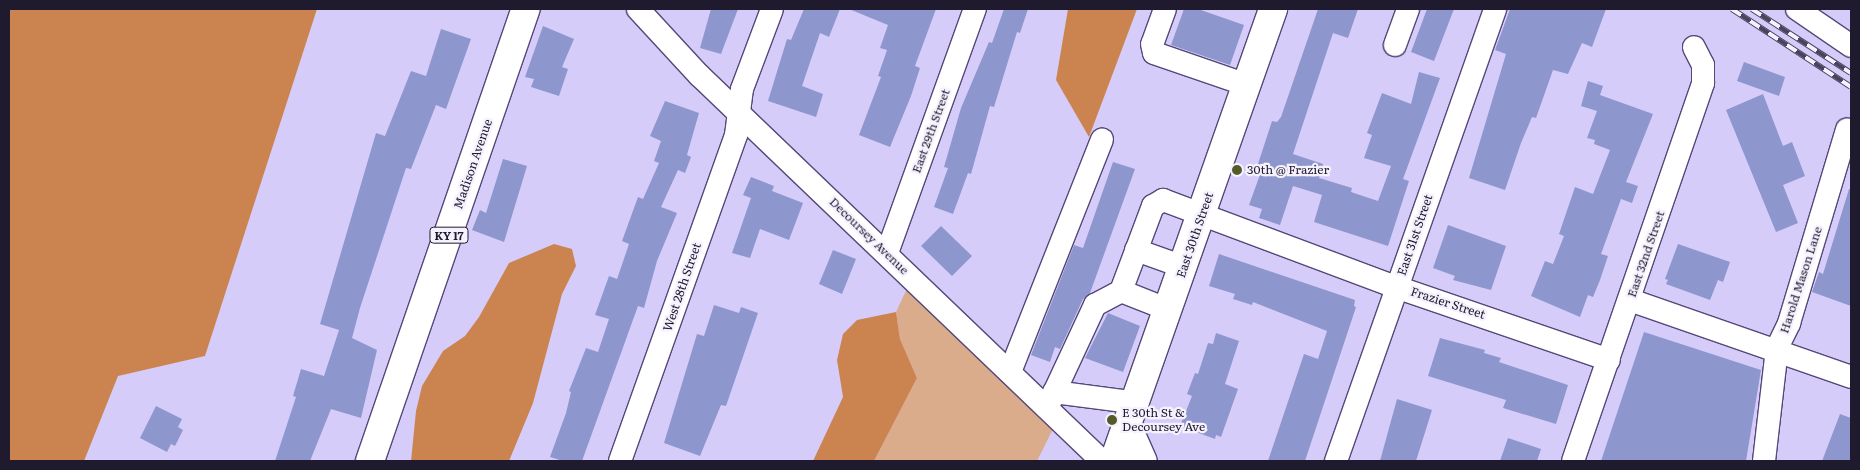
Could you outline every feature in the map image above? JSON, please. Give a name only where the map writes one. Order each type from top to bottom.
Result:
[{"type":"main road","name":"Madison Avenue","points":[[370,461],[526,9]]},
{"type":"main road","name":"East 30th Street","points":[[1114,461],[1128,428],[1273,9]]},
{"type":"main road","points":[[1128,428],[1143,461]]},
{"type":"street","name":"Decoursey Avenue","points":[[638,9],[699,75],[1010,372],[1050,400],[1102,461]]},
{"type":"street","name":"West 28th Street","points":[[620,461],[736,135],[742,89],[772,9]]},
{"type":"street","name":"East 29th Street","points":[[887,254],[975,9]]},
{"type":"street","points":[[1165,9],[1152,44],[1154,53],[1247,85]]},
{"type":"street","points":[[1395,45],[1408,9]]},
{"type":"street","name":"East 31st Street","points":[[1336,461],[1495,9]]},
{"type":"street","points":[[1797,9],[1851,46]]},
{"type":"street","name":"East 32nd Street","points":[[1574,461],[1703,83],[1703,65],[1694,47]]},
{"type":"street","name":"Harold Mason Lane","points":[[1764,461],[1777,348],[1789,323],[1847,130]]},
{"type":"street","points":[[1010,372],[1102,140]]},
{"type":"street","name":"Frazier Street","points":[[1136,250],[1153,206],[1158,201],[1164,200],[1396,287],[1609,360]]},
{"type":"street","points":[[1137,402],[1050,400],[1091,309],[1120,291],[1136,250],[1184,267]]},
{"type":"street","points":[[1120,291],[1169,310]]},
{"type":"street","points":[[1630,300],[1777,348],[1851,377]]},
{"type":"shaded area","points":[[9,9],[317,9],[205,356],[118,376],[84,461],[9,461]]},
{"type":"shaded area","points":[[1068,9],[1137,9],[1089,137],[1056,80]]},
{"type":"shaded area","points":[[554,244],[572,249],[576,266],[562,294],[533,403],[509,461],[411,461],[416,411],[422,386],[443,351],[465,336],[479,317],[509,263]]},
{"type":"shaded area","points":[[912,278],[1058,419],[1037,461],[874,461],[917,378],[900,339],[896,312]]},
{"type":"shaded area","points":[[896,312],[900,339],[917,378],[874,461],[813,461],[843,397],[837,360],[843,334],[857,320]]},
{"type":"building","points":[[711,9],[738,9],[721,54],[700,48]]},
{"type":"building","points":[[804,9],[840,9],[829,37],[820,33],[802,86],[823,94],[816,117],[768,101],[787,39],[791,40]]},
{"type":"building","points":[[849,9],[936,9],[915,66],[920,68],[911,96],[890,147],[859,135],[881,77],[878,76],[887,50],[880,48],[888,25]]},
{"type":"building","points":[[1004,9],[1028,9],[1020,33],[1017,32],[994,107],[990,106],[971,174],[968,173],[953,214],[934,207],[948,168],[944,167],[961,108],[989,42],[992,43]]},
{"type":"building","points":[[1184,9],[1198,9],[1244,25],[1230,65],[1171,45]]},
{"type":"building","points":[[1318,9],[1358,9],[1348,38],[1333,33],[1293,154],[1323,164],[1319,178],[1352,188],[1351,192],[1378,201],[1391,166],[1364,158],[1372,135],[1367,133],[1382,93],[1411,104],[1419,72],[1440,78],[1403,179],[1409,181],[1388,246],[1314,222],[1322,195],[1293,186],[1280,225],[1259,218],[1262,209],[1249,205],[1261,172],[1256,170],[1272,121],[1277,122],[1281,117]]},
{"type":"building","points":[[1427,9],[1454,9],[1434,61],[1411,52]]},
{"type":"building","points":[[1510,9],[1606,9],[1592,47],[1582,43],[1568,74],[1553,70],[1536,118],[1532,117],[1521,143],[1505,190],[1469,178],[1506,54],[1495,50]]},
{"type":"building","points":[[543,26],[574,39],[562,67],[568,69],[559,96],[531,87],[534,79],[525,77]]},
{"type":"building","points":[[441,29],[471,39],[446,109],[436,105],[411,169],[406,168],[360,308],[352,338],[377,350],[361,418],[331,409],[310,461],[275,461],[296,397],[293,396],[301,369],[324,376],[339,330],[320,324],[376,133],[385,136],[411,71],[426,76]]},
{"type":"building","points":[[1744,62],[1785,77],[1779,96],[1737,81]]},
{"type":"building","points":[[1588,81],[1603,86],[1600,95],[1653,114],[1626,182],[1638,186],[1632,203],[1621,199],[1601,254],[1608,256],[1600,280],[1593,297],[1588,295],[1580,317],[1531,296],[1545,261],[1553,264],[1564,236],[1559,234],[1575,187],[1593,194],[1610,150],[1594,144],[1595,140],[1587,138],[1597,111],[1581,106]]},
{"type":"building","points":[[1763,94],[1783,146],[1792,142],[1805,176],[1783,185],[1798,223],[1776,232],[1726,110]]},
{"type":"building","points":[[665,101],[699,113],[687,155],[691,157],[685,173],[678,170],[661,207],[677,213],[657,261],[644,308],[638,306],[582,461],[563,461],[550,457],[566,413],[571,392],[569,391],[586,348],[598,352],[609,319],[595,315],[609,276],[617,279],[629,244],[622,241],[638,197],[643,199],[659,163],[654,161],[661,141],[650,136]]},
{"type":"building","points":[[503,159],[527,166],[504,242],[472,230],[480,210],[486,213]]},
{"type":"building","points":[[1113,162],[1135,169],[1090,293],[1083,299],[1060,349],[1055,347],[1050,362],[1031,355],[1074,245],[1083,248]]},
{"type":"building","points":[[751,177],[774,186],[772,191],[803,203],[789,240],[760,229],[750,258],[732,253],[751,198],[743,195]]},
{"type":"building","points":[[1849,189],[1851,189],[1851,306],[1812,292],[1819,272],[1823,274]]},
{"type":"building","points":[[1448,225],[1506,246],[1491,290],[1453,280],[1455,276],[1433,268]]},
{"type":"building","points":[[941,226],[972,256],[952,276],[921,246]]},
{"type":"building","points":[[1678,244],[1730,262],[1723,282],[1718,280],[1710,300],[1666,284],[1668,280],[1665,279]]},
{"type":"building","points":[[833,250],[856,259],[842,294],[819,284]]},
{"type":"building","points":[[1219,254],[1355,300],[1354,306],[1356,307],[1305,461],[1268,461],[1304,354],[1318,359],[1327,331],[1253,302],[1252,305],[1233,299],[1235,294],[1209,286]]},
{"type":"building","points":[[714,305],[739,313],[741,307],[758,313],[726,406],[721,405],[700,456],[664,443],[697,334],[704,336]]},
{"type":"building","points":[[1108,313],[1140,326],[1123,372],[1085,358]]},
{"type":"building","points":[[1644,332],[1761,370],[1746,461],[1601,461]]},
{"type":"building","points":[[1216,333],[1239,341],[1225,384],[1238,389],[1221,437],[1216,435],[1215,439],[1180,426],[1192,396],[1187,394],[1195,373],[1198,374],[1208,343],[1213,344]]},
{"type":"building","points":[[1440,338],[1485,350],[1484,353],[1501,358],[1499,362],[1568,385],[1556,424],[1503,408],[1506,400],[1428,376]]},
{"type":"building","points":[[1397,399],[1432,410],[1416,461],[1380,461]]},
{"type":"building","points":[[156,406],[182,419],[178,427],[183,430],[175,446],[171,444],[167,452],[140,438]]},
{"type":"building","points":[[1840,414],[1851,418],[1851,461],[1822,461]]},
{"type":"building","points":[[1508,438],[1541,449],[1537,461],[1500,461]]},
{"type":"railway","points":[[1732,9],[1851,87]]},
{"type":"railway","points":[[1752,9],[1851,73]]},
{"type":"place","name":"30th @ Frazier","points":[[1237,170]]},
{"type":"place","name":"E 30th St & Decoursey Ave","points":[[1112,420]]}]
